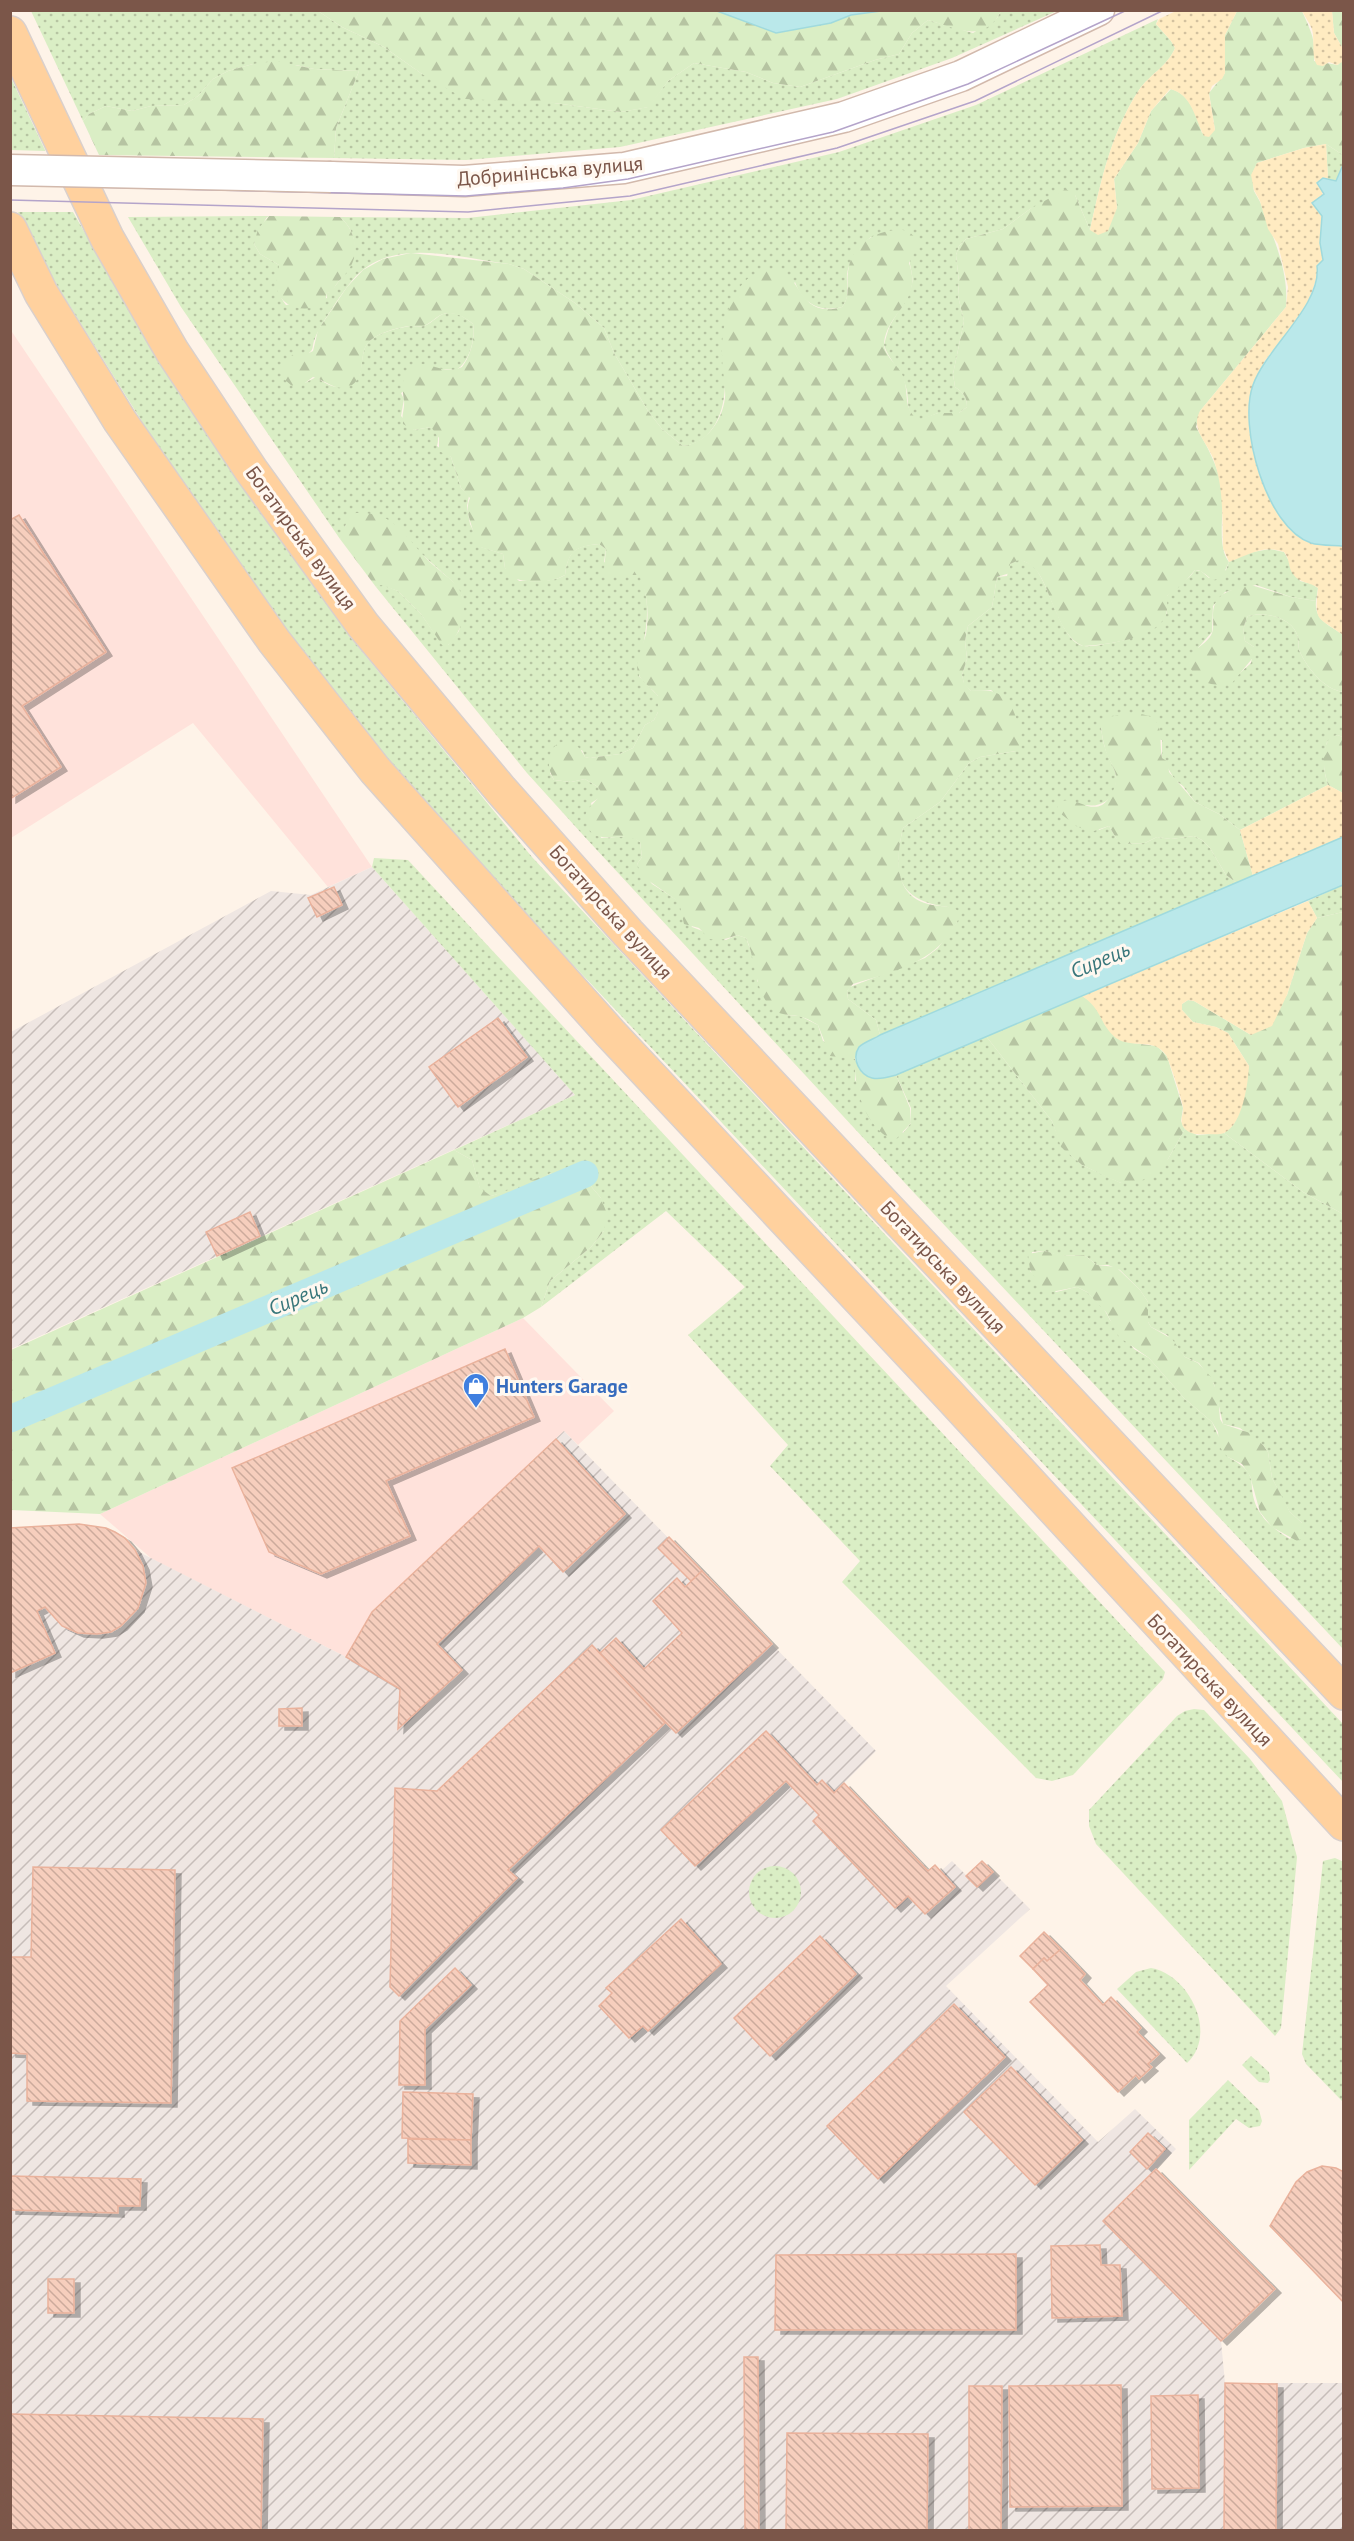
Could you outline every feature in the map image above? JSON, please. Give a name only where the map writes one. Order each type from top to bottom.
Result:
[{"type":"main road","name":"Богатирська вулиця","points":[[10,33],[107,238],[171,351],[251,470],[363,625],[501,790],[628,933],[1344,1693]]},
{"type":"main road","name":"Богатирська вулиця","points":[[10,230],[41,293],[120,421],[267,631],[375,770],[610,1033],[948,1394],[1344,1824]]},
{"type":"street","name":"Добринінська вулиця","points":[[10,170],[464,181],[624,168],[844,117],[961,76],[1099,10]]},
{"type":"shaded area","points":[[10,329],[372,867],[328,887],[193,723],[11,838]]},
{"type":"shaded area","points":[[372,867],[575,1095],[11,1349],[11,1032],[271,891],[311,895]]},
{"type":"shaded area","points":[[523,1318],[614,1411],[578,1445],[564,1431],[372,1611],[346,1657],[152,1559],[100,1514]]},
{"type":"shaded area","points":[[564,1431],[876,1751],[844,1783],[928,1871],[935,1865],[941,1871],[952,1861],[967,1876],[982,1861],[1030,1909],[946,1986],[1098,2142],[1135,2109],[1176,2149],[1156,2169],[1275,2289],[1221,2341],[1225,2383],[1343,2383],[1343,2530],[11,2530],[11,1528],[79,1524],[106,1528],[125,1538],[135,1550],[346,1657],[372,1612]]},
{"type":"green space","points":[[717,10],[776,33],[831,23],[851,15],[881,11],[1001,11],[986,28],[978,31],[959,30],[928,20],[912,33],[899,54],[875,60],[800,87],[773,83],[746,72],[694,63],[668,81],[649,107],[621,112],[554,103],[465,99],[422,74],[384,47],[342,27],[318,11]]},
{"type":"green space","points":[[31,11],[318,11],[342,27],[384,47],[422,74],[554,103],[621,112],[648,107],[668,81],[694,63],[746,72],[773,83],[800,87],[875,60],[899,54],[912,33],[928,20],[973,33],[997,18],[1001,11],[1057,11],[952,58],[837,99],[620,147],[466,160],[334,158],[336,128],[359,71],[314,69],[296,65],[253,64],[228,71],[213,79],[198,96],[184,105],[151,106],[132,111],[106,106],[89,114],[83,121]]},
{"type":"green space","points":[[1237,11],[1302,11],[1313,40],[1314,61],[1338,65],[1343,58],[1343,155],[1326,144],[1304,148],[1257,163],[1254,191],[1261,204],[1283,267],[1286,307],[1200,411],[1196,427],[1212,456],[1222,488],[1222,537],[1225,555],[1229,562],[1222,577],[1214,580],[1195,570],[1183,584],[1167,596],[1166,615],[1161,623],[1152,630],[1129,639],[1083,646],[1066,631],[1044,582],[1031,565],[1019,560],[1010,564],[1010,573],[997,577],[992,607],[968,626],[965,641],[967,659],[962,675],[964,683],[971,691],[994,692],[1008,702],[1013,709],[1022,741],[1016,751],[980,757],[969,763],[940,802],[903,828],[899,862],[903,884],[908,892],[928,904],[956,910],[960,912],[960,915],[950,933],[930,953],[906,966],[853,984],[847,991],[848,999],[876,1020],[880,1035],[861,1045],[855,1059],[830,1056],[818,1025],[810,1020],[777,1012],[769,1005],[760,988],[746,938],[737,935],[721,940],[705,938],[699,928],[684,924],[679,902],[642,876],[637,864],[642,857],[640,842],[632,838],[599,837],[593,834],[585,816],[600,795],[598,787],[585,779],[571,782],[554,780],[549,759],[557,744],[571,742],[585,757],[589,758],[620,754],[633,748],[645,725],[654,720],[658,712],[658,696],[637,671],[647,627],[646,597],[639,575],[608,575],[604,570],[606,549],[599,544],[584,546],[574,552],[568,561],[565,575],[538,582],[510,577],[505,568],[503,554],[480,547],[474,541],[468,515],[470,498],[461,488],[451,457],[439,451],[439,438],[431,427],[414,430],[403,424],[402,418],[403,383],[406,375],[419,364],[446,370],[462,367],[472,347],[473,324],[458,315],[445,313],[424,326],[400,328],[376,336],[365,348],[357,381],[347,387],[336,387],[313,377],[305,383],[292,386],[279,370],[282,363],[295,353],[313,351],[318,330],[347,287],[363,270],[383,259],[411,253],[509,264],[524,269],[575,303],[604,328],[614,353],[648,411],[662,429],[683,446],[692,444],[712,430],[721,415],[725,398],[722,356],[725,322],[733,299],[746,280],[755,274],[771,269],[782,271],[813,305],[825,309],[842,307],[847,294],[850,263],[858,248],[879,233],[904,230],[915,237],[918,244],[909,263],[912,287],[887,332],[884,348],[902,375],[908,406],[918,420],[938,413],[959,413],[967,407],[964,395],[955,387],[953,374],[964,321],[958,296],[956,255],[959,246],[966,239],[1003,229],[1030,209],[1066,189],[1075,195],[1090,230],[1117,208],[1114,179],[1138,143],[1151,111],[1171,89],[1188,101],[1202,133],[1215,130],[1209,93],[1225,73],[1225,35]]},
{"type":"green space","points":[[1332,11],[1343,11],[1343,49],[1334,33]]},
{"type":"green space","points":[[1158,19],[1156,24],[1175,48],[1168,60],[1139,90],[1121,123],[1103,176],[1090,230],[1075,195],[1030,209],[1003,229],[966,239],[959,246],[956,255],[958,296],[964,321],[953,374],[955,387],[964,395],[967,407],[959,413],[938,413],[918,421],[910,411],[906,385],[884,345],[891,324],[911,289],[910,255],[871,237],[850,263],[847,274],[847,295],[842,307],[826,309],[813,305],[802,296],[795,282],[725,383],[723,404],[716,424],[703,439],[694,444],[683,446],[662,429],[648,411],[614,353],[604,328],[575,303],[524,269],[509,264],[454,255],[415,253],[397,255],[380,260],[364,269],[346,288],[319,330],[309,353],[305,383],[316,377],[334,386],[342,387],[353,384],[360,374],[367,344],[375,337],[387,332],[410,326],[424,326],[448,313],[458,314],[473,324],[472,343],[465,362],[456,370],[440,369],[401,393],[404,399],[401,416],[414,430],[431,427],[437,433],[437,446],[451,457],[461,488],[469,496],[467,506],[470,524],[481,547],[503,554],[505,568],[519,581],[537,581],[565,575],[568,560],[574,551],[584,546],[599,544],[606,549],[604,562],[629,575],[640,575],[647,600],[639,676],[658,696],[658,712],[654,720],[645,725],[633,748],[620,754],[589,758],[585,757],[582,750],[550,773],[554,780],[571,782],[585,779],[598,787],[602,792],[599,798],[591,803],[601,838],[632,836],[640,842],[642,857],[637,864],[652,884],[680,902],[692,927],[726,940],[737,935],[746,938],[757,968],[757,981],[787,1015],[800,1016],[818,1025],[823,1041],[855,1059],[855,1080],[903,1133],[911,1123],[911,1108],[896,1075],[986,1036],[1052,1121],[1062,1147],[1082,1165],[1121,1183],[1168,1159],[1185,1129],[1197,1135],[1224,1133],[1303,1192],[1343,1214],[1343,1649],[917,1196],[527,773],[376,587],[381,584],[398,591],[421,614],[442,644],[448,645],[459,631],[463,609],[462,596],[453,582],[424,556],[346,524],[340,539],[181,307],[128,217],[269,216],[254,244],[260,254],[279,265],[279,291],[286,305],[327,298],[327,293],[346,272],[353,256],[354,240],[347,224],[340,217],[468,218],[631,200],[839,152],[976,105]],"holes":[[[1044,1251],[1062,1256],[1084,1255],[1097,1265],[1108,1265],[1120,1270],[1140,1290],[1148,1302],[1148,1322],[1151,1327],[1167,1335],[1185,1357],[1199,1363],[1214,1384],[1223,1424],[1240,1428],[1263,1445],[1268,1452],[1272,1478],[1290,1512],[1302,1523],[1290,1539],[1262,1516],[1255,1502],[1250,1475],[1228,1457],[1212,1422],[1184,1398],[1149,1358],[1134,1349],[1104,1309],[1087,1292],[1077,1287],[1056,1292],[1030,1271],[1032,1252]]]},
{"type":"green space","points":[[276,61],[314,69],[359,71],[336,128],[334,158],[99,155],[83,121],[89,114],[106,106],[132,111],[151,106],[184,105],[198,96],[213,79],[228,71]]},
{"type":"green space","points":[[11,78],[45,150],[45,151],[11,150]]},
{"type":"green space","points":[[1326,144],[1343,155],[1343,167],[1336,181],[1328,179]]},
{"type":"green space","points":[[18,212],[73,212],[158,360],[350,637],[532,857],[1343,1724],[1343,1782],[447,831],[319,677],[194,505],[58,287]]},
{"type":"green space","points":[[269,216],[340,217],[350,229],[355,243],[354,258],[333,292],[327,293],[325,303],[311,308],[296,308],[280,296],[277,289],[279,265],[260,254],[254,244],[258,229]]},
{"type":"green space","points":[[356,513],[369,513],[389,520],[457,586],[463,601],[463,617],[458,633],[448,645],[442,645],[421,614],[398,591],[381,585],[376,587],[340,539],[349,517]]},
{"type":"green space","points":[[1270,549],[1284,552],[1300,581],[1318,588],[1316,601],[1291,597],[1256,585],[1225,592],[1213,606],[1212,632],[1198,648],[1215,684],[1240,673],[1251,663],[1254,647],[1245,641],[1244,634],[1244,625],[1248,616],[1271,615],[1291,625],[1307,665],[1323,683],[1343,692],[1343,737],[1337,735],[1327,742],[1325,753],[1324,769],[1328,785],[1240,830],[1219,814],[1195,802],[1183,786],[1175,780],[1162,758],[1162,740],[1101,727],[1105,748],[1116,775],[1116,785],[1108,800],[1098,805],[1085,805],[1099,830],[1109,826],[1116,838],[1127,844],[1145,843],[1157,837],[1171,839],[1194,836],[1210,848],[1226,875],[1237,883],[880,1035],[876,1020],[848,999],[847,991],[850,987],[925,958],[938,948],[957,922],[948,907],[931,904],[918,898],[908,891],[902,882],[898,859],[903,828],[940,802],[969,763],[980,757],[1016,751],[1014,716],[1007,704],[991,690],[971,691],[964,684],[962,675],[967,659],[965,641],[968,626],[992,607],[997,577],[1007,576],[1010,564],[1019,559],[1032,565],[1044,582],[1068,634],[1084,646],[1094,646],[1128,639],[1155,625],[1167,613],[1167,596],[1195,570],[1201,571],[1209,578],[1226,570],[1229,562],[1247,553]]},
{"type":"green space","points":[[1251,585],[1291,597],[1316,601],[1320,618],[1343,635],[1343,692],[1323,683],[1307,665],[1291,625],[1271,615],[1248,616],[1246,619],[1245,641],[1254,647],[1256,654],[1232,683],[1211,684],[1204,682],[1194,674],[1188,661],[1192,653],[1207,641],[1212,633],[1214,607],[1217,601],[1226,593]]},
{"type":"green space","points":[[1132,713],[1143,714],[1156,721],[1160,732],[1162,758],[1168,762],[1169,772],[1195,802],[1219,814],[1240,830],[1253,876],[1237,883],[1226,875],[1210,848],[1194,836],[1171,839],[1157,837],[1145,843],[1120,843],[1109,826],[1091,832],[1078,827],[1057,811],[1058,804],[1063,801],[1074,801],[1096,807],[1108,800],[1114,788],[1116,776],[1106,752],[1101,727],[1108,717]]},
{"type":"green space","points":[[1337,735],[1343,737],[1343,793],[1328,785],[1324,766],[1327,742],[1330,737]]},
{"type":"green space","points":[[374,858],[408,860],[1165,1672],[1163,1679],[1073,1775],[1052,1781],[1036,1778],[842,1582],[860,1561],[770,1466],[788,1445],[688,1335],[745,1287],[666,1211],[541,1307],[550,1281],[591,1247],[604,1231],[601,1198],[590,1185],[590,1179],[551,1173],[516,1189],[491,1196],[480,1189],[472,1160],[454,1150],[575,1095],[372,867]]},
{"type":"green space","points":[[1343,885],[1343,912],[1317,918],[1308,901]]},
{"type":"green space","points":[[1343,912],[1343,1214],[1303,1192],[1224,1133],[1234,1124],[1249,1066],[1228,1033],[1216,1027],[1193,1022],[1182,1010],[1182,1004],[1188,1000],[1194,1001],[1251,1035],[1287,995],[1307,933],[1317,918]]},
{"type":"green space","points":[[1082,996],[1095,1004],[1105,1025],[1132,1043],[1157,1046],[1167,1056],[1183,1108],[1181,1121],[1185,1129],[1168,1159],[1155,1173],[1139,1182],[1121,1183],[1109,1178],[1082,1165],[1061,1147],[1052,1121],[986,1036]]},
{"type":"green space","points":[[855,1059],[862,1073],[884,1078],[896,1075],[910,1108],[911,1123],[897,1138],[891,1139],[882,1133],[874,1125],[862,1104],[856,1081]]},
{"type":"green space","points":[[454,1150],[472,1160],[480,1188],[491,1196],[574,1168],[584,1169],[590,1185],[601,1198],[607,1214],[604,1231],[591,1247],[550,1281],[541,1307],[523,1318],[100,1514],[11,1510],[11,1350]]},
{"type":"green space","points":[[1044,1251],[1065,1256],[1084,1255],[1097,1265],[1116,1267],[1140,1290],[1148,1302],[1148,1322],[1151,1327],[1172,1339],[1185,1357],[1198,1363],[1211,1377],[1218,1395],[1220,1419],[1223,1424],[1250,1433],[1268,1452],[1272,1478],[1290,1512],[1302,1523],[1305,1537],[1297,1541],[1272,1527],[1260,1512],[1250,1476],[1242,1464],[1223,1452],[1219,1445],[1218,1432],[1212,1422],[1184,1398],[1149,1358],[1119,1337],[1106,1312],[1087,1292],[1077,1287],[1051,1292],[1040,1286],[1030,1270],[1028,1254]]},
{"type":"green space","points":[[1194,1709],[1204,1710],[1250,1759],[1282,1801],[1297,1857],[1281,2028],[1275,2036],[1096,1844],[1089,1826],[1089,1810],[1177,1716]]},
{"type":"green space","points":[[1335,1858],[1344,1862],[1343,2102],[1306,2064],[1302,2054],[1323,1861]]},
{"type":"green space","points":[[775,1866],[785,1868],[793,1874],[799,1882],[801,1892],[799,1902],[793,1910],[785,1916],[775,1918],[765,1916],[757,1910],[751,1902],[749,1892],[751,1882],[757,1874],[765,1868]]},
{"type":"green space","points":[[1151,1968],[1177,1981],[1195,2006],[1200,2036],[1196,2051],[1187,2063],[1117,1989],[1136,1972]]},
{"type":"green space","points":[[1251,2056],[1269,2072],[1268,2083],[1259,2082],[1242,2065]]},
{"type":"green space","points":[[1228,2080],[1259,2110],[1262,2121],[1260,2126],[1249,2128],[1236,2119],[1189,2170],[1189,2120]]},
{"type":"sand","points":[[1176,11],[1237,11],[1225,35],[1225,73],[1222,79],[1212,86],[1209,94],[1215,130],[1209,137],[1204,136],[1188,102],[1183,96],[1170,89],[1151,111],[1138,143],[1114,179],[1117,208],[1108,231],[1098,235],[1090,230],[1114,140],[1139,90],[1168,60],[1175,48],[1156,24],[1159,19]]},
{"type":"sand","points":[[1302,11],[1332,11],[1334,33],[1343,49],[1342,62],[1337,65],[1329,62],[1323,66],[1317,65],[1314,57],[1312,29]]},
{"type":"sand","points":[[1326,144],[1328,179],[1323,178],[1320,243],[1323,260],[1317,266],[1313,288],[1299,319],[1262,365],[1254,387],[1249,412],[1252,446],[1258,467],[1274,506],[1285,523],[1297,535],[1311,543],[1343,546],[1343,635],[1320,618],[1317,608],[1318,588],[1295,577],[1284,552],[1263,550],[1229,562],[1223,548],[1222,502],[1217,469],[1197,424],[1200,411],[1286,307],[1288,287],[1278,244],[1268,229],[1251,175],[1257,163],[1304,148]]},
{"type":"sand","points":[[1328,785],[1343,793],[1343,837],[1253,876],[1240,830]]},
{"type":"sand","points":[[1308,901],[1317,918],[1307,933],[1287,995],[1272,1026],[1251,1035],[1194,1001],[1188,1000],[1182,1004],[1182,1010],[1193,1022],[1216,1027],[1228,1033],[1249,1066],[1240,1112],[1230,1128],[1220,1134],[1189,1132],[1182,1124],[1182,1104],[1166,1055],[1155,1046],[1128,1043],[1116,1038],[1106,1028],[1094,1006],[1082,996]]},
{"type":"water","points":[[717,11],[881,11],[851,15],[831,23],[776,33]]},
{"type":"water","points":[[1342,167],[1343,546],[1311,543],[1295,534],[1281,518],[1260,474],[1249,425],[1249,403],[1253,385],[1269,356],[1311,296],[1316,281],[1317,266],[1323,260],[1320,243],[1322,216],[1312,203],[1324,194],[1317,183],[1323,178],[1336,181]]},
{"type":"water","points":[[1343,837],[1343,885],[896,1075],[872,1078],[864,1074],[858,1066],[856,1056],[859,1047],[880,1035]]},
{"type":"building","points":[[19,515],[106,652],[22,706],[61,767],[10,799],[10,520]]},
{"type":"building","points":[[334,887],[342,905],[317,917],[308,898]]},
{"type":"building","points":[[498,1018],[527,1057],[458,1107],[429,1067]]},
{"type":"building","points":[[250,1212],[260,1236],[217,1256],[206,1232]]},
{"type":"building","points":[[505,1349],[534,1417],[386,1481],[410,1536],[321,1574],[269,1552],[232,1468]]},
{"type":"building","points":[[556,1439],[625,1514],[563,1572],[539,1546],[437,1644],[462,1670],[398,1729],[400,1689],[346,1657],[372,1612]]},
{"type":"building","points":[[79,1524],[106,1528],[115,1532],[125,1538],[135,1550],[143,1566],[146,1583],[138,1608],[121,1626],[111,1632],[97,1634],[78,1633],[62,1626],[45,1607],[37,1611],[55,1653],[10,1673],[10,1528]]},
{"type":"building","points":[[669,1537],[702,1571],[691,1581],[658,1548]]},
{"type":"building","points":[[702,1571],[772,1644],[676,1733],[599,1654],[616,1638],[644,1669],[682,1633],[653,1601],[677,1578],[685,1587]]},
{"type":"building","points":[[592,1645],[665,1723],[508,1870],[517,1878],[399,1996],[390,1987],[395,1788],[437,1791]]},
{"type":"building","points":[[302,1708],[302,1726],[279,1726],[279,1709]]},
{"type":"building","points":[[766,1731],[817,1785],[822,1780],[834,1793],[844,1783],[928,1871],[935,1865],[955,1887],[925,1914],[908,1896],[895,1908],[813,1821],[819,1815],[786,1781],[695,1866],[661,1830]]},
{"type":"building","points":[[982,1861],[993,1872],[977,1887],[966,1876]]},
{"type":"building","points":[[33,1867],[175,1870],[171,2103],[27,2101],[27,2054],[10,2053],[10,1957],[31,1957]]},
{"type":"building","points":[[681,1919],[721,1964],[648,2031],[643,2026],[629,2038],[599,2006],[612,1993],[606,1988]]},
{"type":"building","points":[[1044,1932],[1061,1949],[1047,1961],[1044,1958],[1033,1969],[1020,1956]]},
{"type":"building","points":[[820,1936],[856,1974],[770,2056],[734,2018]]},
{"type":"building","points":[[1061,1949],[1085,1974],[1080,1980],[1103,2005],[1111,1997],[1141,2028],[1137,2032],[1159,2054],[1148,2064],[1152,2067],[1139,2079],[1136,2075],[1118,2092],[1030,2002],[1048,1985],[1033,1969],[1044,1958],[1047,1961]]},
{"type":"building","points":[[455,1968],[471,1985],[425,2029],[425,2085],[399,2085],[400,2021]]},
{"type":"building","points":[[954,2004],[1005,2057],[878,2179],[827,2126]]},
{"type":"building","points":[[1011,2067],[1082,2140],[1035,2185],[964,2112]]},
{"type":"building","points":[[403,2092],[473,2094],[471,2140],[402,2138]]},
{"type":"building","points":[[1148,2133],[1165,2149],[1147,2169],[1130,2152]]},
{"type":"building","points":[[408,2139],[471,2140],[471,2165],[408,2163]]},
{"type":"building","points":[[1322,2166],[1344,2172],[1344,2303],[1270,2226],[1296,2182],[1307,2172]]},
{"type":"building","points":[[1156,2169],[1275,2289],[1221,2341],[1103,2221]]},
{"type":"building","points":[[10,2176],[141,2179],[140,2206],[118,2206],[118,2213],[10,2210]]},
{"type":"building","points":[[1100,2245],[1101,2265],[1120,2265],[1122,2316],[1052,2318],[1051,2246]]},
{"type":"building","points":[[1016,2254],[1016,2330],[775,2330],[776,2255]]},
{"type":"building","points":[[48,2279],[74,2279],[74,2313],[48,2313]]},
{"type":"building","points":[[744,2357],[758,2357],[759,2530],[745,2530]]},
{"type":"building","points":[[1225,2383],[1277,2384],[1276,2530],[1224,2530]]},
{"type":"building","points":[[1121,2385],[1122,2506],[1010,2507],[1009,2386]]},
{"type":"building","points":[[969,2386],[1002,2386],[1001,2530],[969,2530]]},
{"type":"building","points":[[1198,2395],[1199,2488],[1152,2489],[1151,2396]]},
{"type":"building","points":[[10,2414],[263,2419],[261,2530],[10,2530]]},
{"type":"building","points":[[787,2433],[928,2434],[927,2530],[786,2530]]},
{"type":"waterway","name":"Сирець","points":[[10,1419],[585,1174]]},
{"type":"tram line","points":[[10,185],[466,196],[563,188],[628,179],[833,132],[968,84],[1127,10]]},
{"type":"tram line","points":[[10,200],[468,212],[630,196],[837,148],[975,101],[1164,10]]},
{"type":"place","name":"Hunters Garage","points":[[476,1409]]}]
